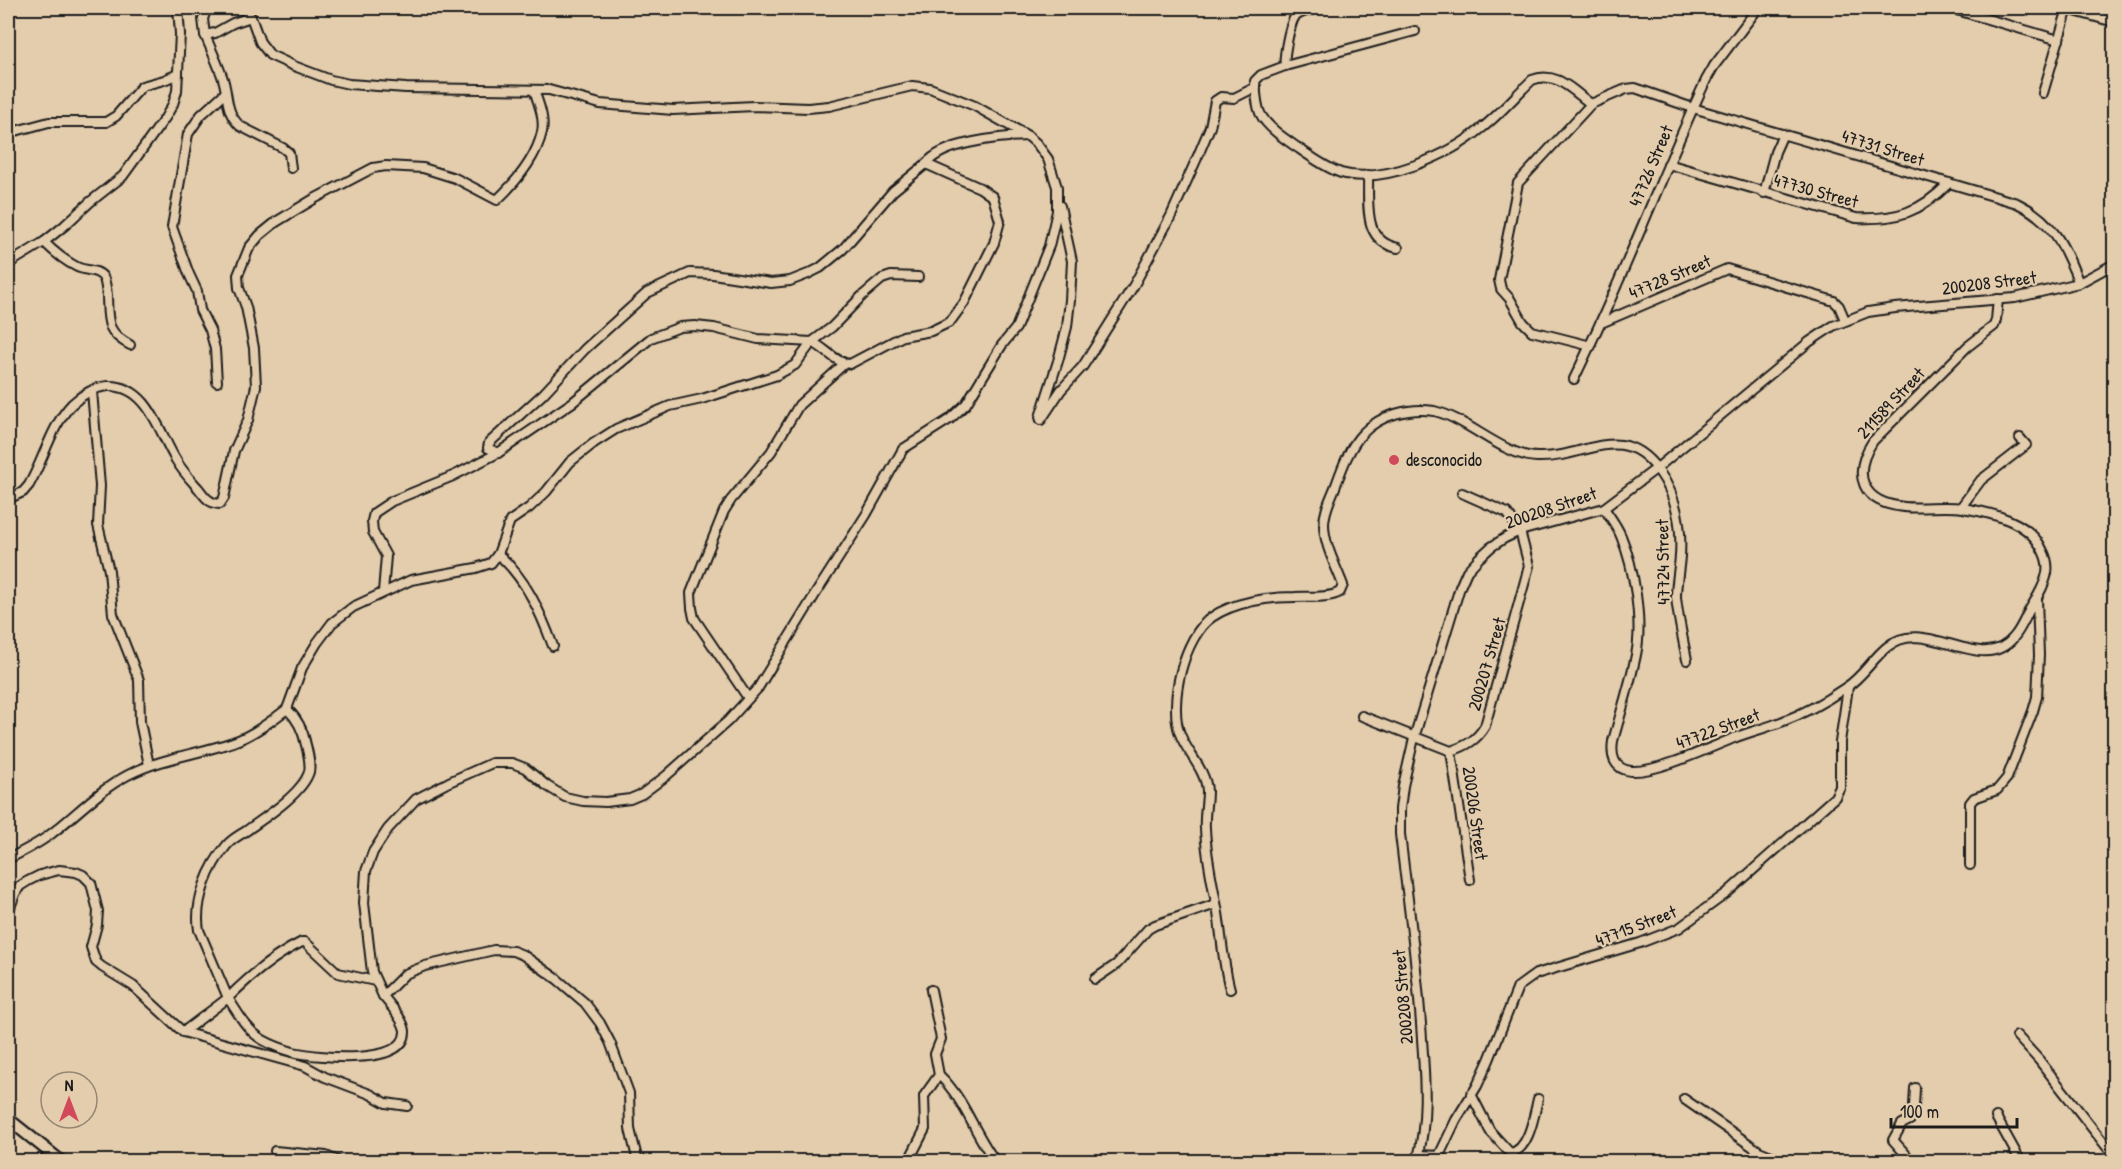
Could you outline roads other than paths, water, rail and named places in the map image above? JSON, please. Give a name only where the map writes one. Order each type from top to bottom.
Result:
[{"type":"street","points":[[8,279],[8,264],[44,242],[123,176],[173,104],[177,91],[180,34],[178,8]]},
{"type":"street","points":[[207,8],[203,19],[205,35],[222,75],[225,93],[235,121],[289,153],[291,168]]},
{"type":"street","points":[[242,8],[251,17],[260,42],[270,55],[331,80],[375,86],[549,90],[600,104],[673,110],[754,106],[808,108],[829,106],[855,98],[918,86],[930,87],[975,106],[1028,136],[1037,144],[1048,159],[1057,187],[1072,269],[1067,327],[1041,420],[1061,390],[1083,366],[1134,285],[1171,216],[1197,158],[1210,127],[1215,102],[1221,98],[1230,99],[1251,89],[1261,75],[1285,66],[1415,31]]},
{"type":"street","points":[[1285,66],[1283,59],[1290,37],[1291,22],[1297,15],[1319,8]]},
{"type":"street","name":"47726 Street","points":[[1574,379],[1591,346],[1693,108],[1714,66],[1758,8]]},
{"type":"street","points":[[1950,8],[2059,40]]},
{"type":"street","points":[[2043,93],[2067,8],[2115,22]]},
{"type":"street","points":[[205,35],[216,33],[232,23],[251,17]]},
{"type":"street","points":[[8,133],[49,122],[106,122],[116,116],[142,86],[178,74],[178,68]]},
{"type":"street","points":[[1251,89],[1261,115],[1294,145],[1319,162],[1341,173],[1368,175],[1398,171],[1449,151],[1482,128],[1532,80],[1537,78],[1554,78],[1591,104],[1521,178],[1516,188],[1499,280],[1501,289],[1510,299],[1523,322],[1532,331],[1591,346]]},
{"type":"street","name":"47731 Street","points":[[1591,104],[1626,89],[1641,90],[1693,108],[2001,196],[2031,210],[2057,235],[2079,283]]},
{"type":"street","points":[[8,499],[23,492],[29,485],[59,421],[71,405],[83,394],[100,387],[117,387],[138,397],[150,411],[176,462],[210,502],[220,504],[224,498],[234,451],[248,420],[256,386],[254,348],[246,307],[239,288],[238,275],[249,248],[276,222],[373,168],[404,166],[423,168],[455,178],[497,200],[525,168],[542,131],[541,110],[534,90]]},
{"type":"street","points":[[217,382],[215,349],[210,330],[200,310],[197,291],[172,227],[188,134],[201,115],[225,93]]},
{"type":"street","points":[[1764,193],[1775,152],[1784,134]]},
{"type":"street","points":[[498,453],[488,448],[489,443],[543,394],[585,349],[647,293],[690,273],[713,274],[771,283],[790,281],[808,274],[820,268],[843,249],[893,191],[938,153],[977,141],[1028,136]]},
{"type":"street","points":[[383,592],[386,556],[373,531],[374,513],[392,501],[453,477],[498,453],[573,402],[651,338],[680,327],[714,328],[758,339],[812,342],[844,364],[850,364],[903,336],[931,331],[950,322],[964,303],[994,243],[1000,221],[993,197],[980,188],[926,164]]},
{"type":"street","name":"47730 Street","points":[[1668,164],[1856,218],[1888,218],[1908,213],[1935,198],[1949,183]]},
{"type":"street","points":[[1368,175],[1372,231],[1386,246],[1398,248]]},
{"type":"street","points":[[287,709],[303,732],[310,761],[309,773],[294,793],[228,843],[206,879],[197,920],[199,930],[228,998],[246,1025],[260,1038],[293,1052],[330,1057],[381,1055],[399,1045],[405,1033],[404,1026],[375,981],[364,903],[366,871],[373,852],[388,829],[416,799],[484,766],[501,763],[525,768],[565,797],[606,802],[630,799],[642,795],[666,776],[728,721],[758,688],[866,515],[903,449],[951,419],[966,404],[1002,345],[1016,328],[1049,246],[1059,198]]},
{"type":"street","points":[[44,242],[59,256],[78,268],[98,272],[102,276],[106,289],[108,325],[116,338],[130,345]]},
{"type":"street","name":"200208 Street","points":[[1418,1158],[1425,1111],[1424,1063],[1419,988],[1400,834],[1400,809],[1414,738],[1460,587],[1467,572],[1491,547],[1520,531],[1604,508],[1657,468],[1809,342],[1845,320],[1868,312],[1895,308],[2015,298],[2079,283],[2115,264]]},
{"type":"street","name":"47728 Street","points":[[1601,323],[1727,269],[1834,301],[1839,306],[1845,320]]},
{"type":"street","points":[[8,860],[51,834],[77,811],[126,776],[150,765],[234,741],[254,732],[287,709],[302,668],[332,623],[353,607],[411,580],[491,563],[498,554],[510,521],[529,508],[546,492],[570,462],[594,442],[616,429],[670,406],[702,399],[777,375],[795,365],[812,342],[832,327],[882,279],[891,276],[918,277]]},
{"type":"street","name":"211589 Street","points":[[1998,299],[1994,326],[1966,347],[1873,441],[1864,454],[1860,477],[1870,494],[1890,504],[1914,508],[1960,507],[1993,514],[2027,529],[2036,538],[2046,556],[2048,566],[2039,595]]},
{"type":"street","points":[[748,698],[694,618],[691,593],[724,511],[731,500],[771,452],[800,405],[844,364]]},
{"type":"street","points":[[92,391],[100,486],[98,525],[109,571],[113,614],[139,680],[140,722],[150,765]]},
{"type":"street","points":[[1230,989],[1223,965],[1206,846],[1206,783],[1180,735],[1177,723],[1178,689],[1189,646],[1200,627],[1222,611],[1245,603],[1274,598],[1330,596],[1340,592],[1343,585],[1325,536],[1326,512],[1345,462],[1361,434],[1384,419],[1404,411],[1431,411],[1445,414],[1486,438],[1527,456],[1551,457],[1610,444],[1624,444],[1641,452],[1657,468]]},
{"type":"street","points":[[1960,507],[1981,480],[2026,445],[2020,438]]},
{"type":"street","name":"47724 Street","points":[[1657,468],[1667,483],[1676,505],[1680,555],[1676,596],[1687,660]]},
{"type":"street","points":[[1462,493],[1507,513],[1520,531]]},
{"type":"street","name":"47722 Street","points":[[1604,508],[1620,533],[1625,547],[1636,604],[1638,625],[1636,655],[1613,741],[1612,753],[1615,763],[1631,771],[1674,762],[1785,721],[1848,687],[1887,646],[1910,636],[1923,637],[1973,651],[1994,650],[2004,646],[2014,638],[2039,595]]},
{"type":"street","name":"200207 Street","points":[[1451,751],[1470,743],[1481,734],[1485,726],[1529,572],[1520,531]]},
{"type":"street","points":[[498,554],[518,575],[532,596],[541,612],[553,646]]},
{"type":"street","points":[[1970,865],[1970,803],[1974,798],[1997,790],[2007,778],[2037,697],[2039,595]]},
{"type":"street","name":"47715 Street","points":[[1438,1159],[1456,1120],[1489,1060],[1522,982],[1536,974],[1630,946],[1679,928],[1727,893],[1835,797],[1840,787],[1840,742],[1848,687]]},
{"type":"street","points":[[1362,716],[1451,751]]},
{"type":"street","name":"200206 Street","points":[[1451,751],[1470,880]]},
{"type":"street","points":[[8,913],[20,886],[40,875],[68,870],[83,875],[91,883],[98,911],[98,925],[91,947],[96,962],[133,986],[183,1032],[305,1066],[386,1103],[407,1106]]},
{"type":"street","points":[[1095,979],[1117,964],[1148,929],[1189,912],[1209,908],[1216,904]]},
{"type":"street","points":[[183,1032],[228,998],[272,959],[302,942],[305,942],[338,973],[375,981]]},
{"type":"street","points":[[383,996],[405,974],[425,966],[494,950],[504,949],[523,955],[557,979],[585,1003],[600,1023],[630,1093],[630,1129],[638,1161]]},
{"type":"street","points":[[932,990],[941,1039],[935,1054],[939,1075],[966,1109],[980,1137],[996,1161]]},
{"type":"street","points":[[2017,1036],[2039,1060],[2115,1156]]},
{"type":"street","points":[[908,1161],[925,1129],[924,1096],[939,1075]]},
{"type":"street","points":[[1909,1161],[1909,1158],[1893,1140],[1902,1124],[1910,1120],[1915,1088]]},
{"type":"street","points":[[1471,1095],[1490,1131],[1510,1153],[1522,1148],[1538,1099]]},
{"type":"street","points":[[1683,1099],[1759,1151],[1786,1161]]},
{"type":"street","points":[[1996,1117],[2021,1161]]},
{"type":"street","points":[[8,1119],[62,1161]]},
{"type":"street","points":[[275,1151],[326,1156],[340,1161]]},
{"type":"street","points":[[1418,1158],[1438,1159]]},
{"type":"waterway","points":[[914,8],[923,8]]},
{"type":"place","name":"desconocido","points":[[1394,460]]}]
